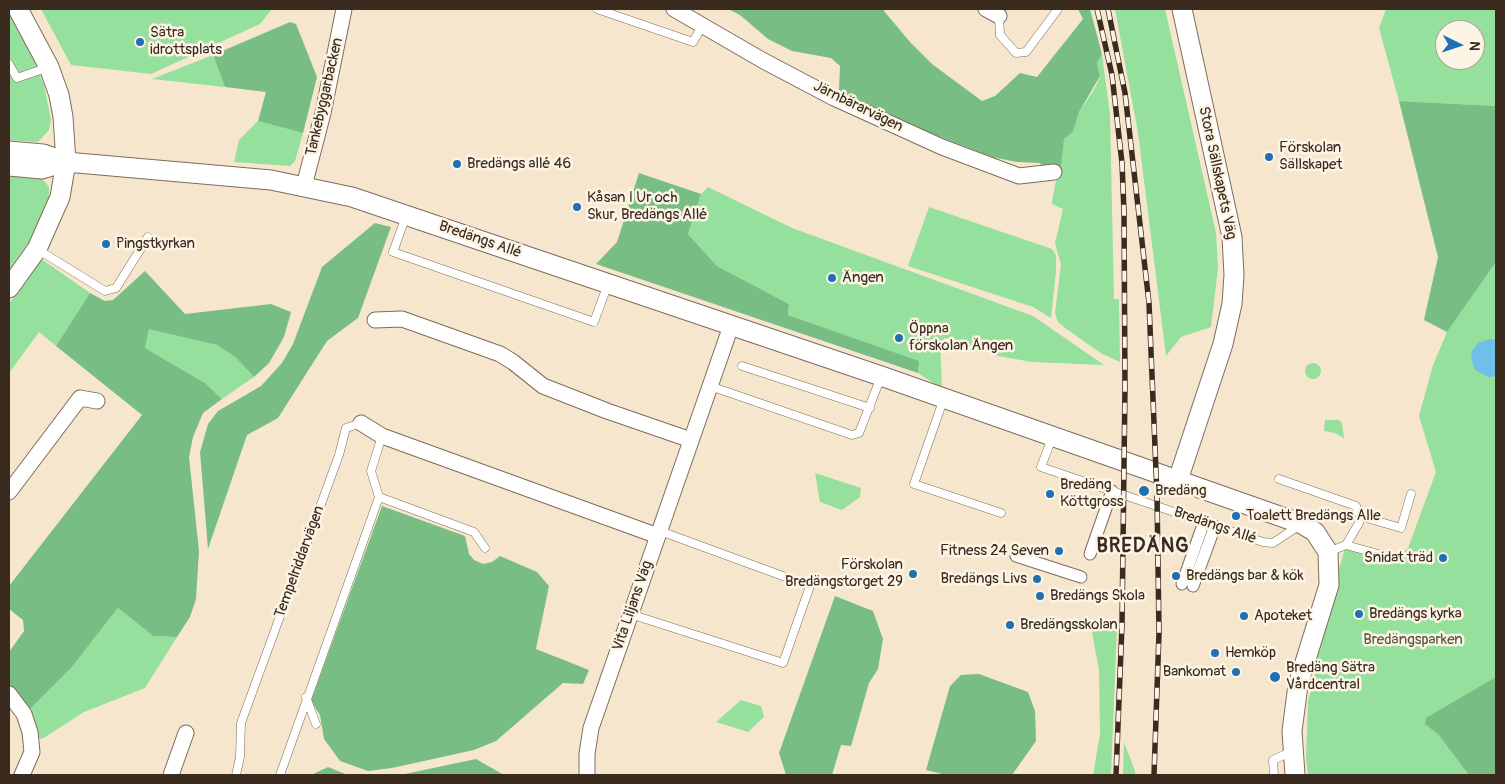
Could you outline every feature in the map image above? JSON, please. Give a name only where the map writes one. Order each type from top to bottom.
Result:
[{"type":"street","points":[[9,288],[37,249],[60,197],[66,162],[63,117],[49,67],[18,9]]},
{"type":"street","name":"Järnbärarvägen","points":[[674,9],[834,98],[942,147],[1019,176],[1054,172]]},
{"type":"street","name":"Stora Sällskapets Väg","points":[[1178,480],[1222,344],[1232,304],[1234,276],[1232,237],[1182,9]]},
{"type":"street","name":"Tankebyggarbacken","points":[[304,186],[323,113],[344,11]]},
{"type":"street","name":"Bredängs Allé","points":[[9,151],[43,154],[66,162],[234,176],[304,186],[352,197],[881,376],[1052,438],[1302,524],[1315,532],[1328,552]]},
{"type":"street","name":"Bredängs Allé","points":[[9,166],[42,168],[66,162]]},
{"type":"street","points":[[375,320],[402,319],[500,354],[543,386],[691,440]]},
{"type":"street","name":"Vita Liljans Väg","points":[[587,775],[587,754],[591,728],[731,326]]},
{"type":"street","points":[[9,492],[80,398],[97,401]]},
{"type":"street","name":"Tempelriddarvägen","points":[[361,423],[382,436],[659,534]]},
{"type":"street","points":[[1090,554],[1112,492]]},
{"type":"street","points":[[1188,585],[1210,524]]},
{"type":"street","points":[[1295,775],[1292,730],[1298,685],[1329,585],[1328,552]]},
{"type":"street","points":[[1016,556],[1081,577]]},
{"type":"street","points":[[9,694],[24,714],[30,732],[32,752],[22,775]]},
{"type":"street","points":[[171,775],[186,733]]},
{"type":"lane","points":[[597,9],[693,42],[702,26]]},
{"type":"lane","points":[[993,12],[1000,35],[1016,53],[1026,52],[1058,9]]},
{"type":"lane","points":[[9,64],[17,78],[49,67]]},
{"type":"lane","points":[[407,215],[394,252],[594,322],[608,283]]},
{"type":"lane","points":[[37,249],[105,290],[116,288],[148,237]]},
{"type":"lane","points":[[742,366],[870,408]]},
{"type":"lane","points":[[710,386],[852,435],[859,433],[881,376]]},
{"type":"lane","points":[[944,398],[914,484],[1001,513]]},
{"type":"lane","name":"Tempelriddarvägen","points":[[236,775],[240,756],[241,723],[336,463],[346,428],[361,423]]},
{"type":"lane","points":[[280,775],[379,497],[371,471],[382,436]]},
{"type":"lane","name":"Bredängs Allé","points":[[1052,438],[1041,466],[1112,492],[1263,542],[1273,543],[1302,524]]},
{"type":"lane","points":[[1280,479],[1356,506],[1360,516],[1359,523],[1346,545]]},
{"type":"lane","points":[[1360,516],[1401,528],[1411,494]]},
{"type":"lane","points":[[379,497],[474,532],[485,548]]},
{"type":"lane","points":[[630,614],[783,663],[810,586],[659,534]]},
{"type":"lane","points":[[1328,552],[1346,545],[1396,559]]},
{"type":"lane","points":[[306,698],[316,724]]},
{"type":"lane","points":[[1274,775],[1273,760],[1293,751]]},
{"type":"green space","name":"Sätra idrottsplats","points":[[41,9],[272,9],[260,24],[151,74],[71,65]]},
{"type":"green space","points":[[728,9],[885,9],[884,11],[910,42],[932,64],[982,101],[995,96],[1020,73],[1037,77],[1083,19],[1078,9],[1090,9],[1102,54],[1097,63],[1100,76],[1079,112],[1073,132],[1064,139],[1061,166],[1050,170],[1039,163],[1017,162],[992,157],[894,119],[839,90],[840,66],[831,58],[792,51],[768,39],[740,15]]},
{"type":"green space","points":[[1115,9],[1165,9],[1216,233],[1218,268],[1211,327],[1181,337],[1166,356],[1138,133]]},
{"type":"green space","points":[[1386,9],[1496,9],[1496,106],[1399,101],[1379,28]]},
{"type":"green space","points":[[9,13],[31,54],[44,85],[51,120],[49,130],[38,142],[9,140]]},
{"type":"green space","points":[[290,22],[296,24],[317,77],[303,133],[258,121],[266,92],[225,87],[213,55]]},
{"type":"green space","points":[[1102,54],[1110,115],[1114,299],[1119,299],[1120,362],[1102,354],[1065,328],[1058,322],[1055,313],[1061,265],[1055,243],[1063,209],[1052,204],[1052,201],[1064,139],[1073,132],[1079,112],[1094,90],[1100,77],[1097,63]]},
{"type":"green space","points":[[213,55],[225,87],[152,79]]},
{"type":"green space","points":[[1399,101],[1496,106],[1496,262],[1447,332],[1424,320],[1438,257]]},
{"type":"green space","points":[[258,121],[303,133],[295,161],[290,166],[234,162],[239,140]]},
{"type":"green space","points":[[9,172],[40,176],[49,187],[49,198],[29,242],[9,270]]},
{"type":"green space","points":[[639,173],[701,194],[688,234],[717,266],[789,304],[788,315],[919,361],[918,373],[596,264],[617,242]]},
{"type":"green space","name":"Ängen","points":[[708,187],[792,228],[1033,316],[1104,365],[1032,362],[998,356],[956,340],[945,338],[940,343],[942,389],[918,373],[918,361],[788,315],[789,304],[717,266],[688,234],[701,194]]},
{"type":"green space","points":[[929,207],[1052,249],[1056,255],[1056,271],[1051,318],[1033,307],[908,266]]},
{"type":"green space","points":[[375,223],[391,227],[358,318],[327,341],[278,418],[247,435],[208,549],[200,452],[208,424],[218,411],[261,386],[282,363],[293,344],[322,267]]},
{"type":"green space","points":[[40,258],[90,293],[56,346],[39,332],[9,373],[9,304]]},
{"type":"green space","name":"Bredängsparken","points":[[1496,262],[1496,775],[1308,775],[1306,758],[1308,701],[1317,666],[1331,677],[1315,663],[1316,647],[1346,545],[1396,559],[1408,548],[1436,472],[1419,416],[1433,365],[1447,332]]},
{"type":"green space","points":[[145,271],[185,314],[271,304],[291,312],[284,337],[269,363],[254,377],[235,357],[217,345],[149,329],[145,348],[205,383],[222,399],[203,413],[193,437],[189,457],[199,551],[196,599],[190,617],[177,637],[153,636],[118,608],[71,668],[29,710],[9,686],[9,652],[24,631],[23,620],[9,609],[9,586],[142,415],[56,346],[90,293],[105,301],[113,300]]},
{"type":"green space","points":[[149,328],[217,345],[235,357],[254,377],[222,399],[205,383],[145,348]]},
{"type":"green space","points":[[1313,363],[1321,371],[1313,379],[1305,371]]},
{"type":"green space","points":[[1325,420],[1339,420],[1342,423],[1344,438],[1335,433],[1324,431]]},
{"type":"green space","points":[[815,473],[861,488],[860,497],[842,510],[820,502]]},
{"type":"green space","points":[[382,506],[465,536],[469,554],[474,560],[483,564],[492,562],[500,556],[537,572],[549,586],[536,649],[589,670],[583,684],[563,683],[496,741],[474,750],[392,768],[368,771],[340,761],[324,739],[320,715],[311,701]]},
{"type":"green space","points":[[835,596],[873,611],[883,639],[878,669],[869,683],[851,746],[841,745],[832,775],[786,775],[779,753]]},
{"type":"green space","points":[[118,608],[153,636],[177,637],[145,688],[84,712],[42,739],[33,737],[29,710],[71,668]]},
{"type":"green space","points":[[1098,617],[1117,626],[1111,775],[1093,775],[1100,734],[1099,670],[1092,632]]},
{"type":"green space","points":[[979,674],[1028,692],[1035,711],[1036,741],[1012,775],[946,775],[926,770],[950,686],[961,675]]},
{"type":"green space","points":[[1496,677],[1496,775],[1469,775],[1439,735],[1425,724],[1426,718]]},
{"type":"green space","points":[[741,700],[761,706],[764,717],[748,732],[716,722]]},
{"type":"green space","points":[[1124,742],[1135,771],[1135,775],[1123,775]]},
{"type":"green space","points":[[476,759],[504,775],[400,775]]},
{"type":"green space","points":[[328,767],[348,775],[311,775]]},
{"type":"water","points":[[1490,339],[1496,340],[1496,376],[1489,377],[1475,370],[1471,358],[1472,351],[1478,343]]},
{"type":"railway","points":[[1097,9],[1112,75],[1122,163],[1124,212],[1125,387],[1122,625],[1116,775]]},
{"type":"railway","points":[[1108,9],[1125,93],[1149,303],[1157,495],[1159,633],[1154,775]]},
{"type":"place","name":"Sätra idrottsplats","points":[[140,42]]},
{"type":"place","name":"Förskolan Sällskapet","points":[[1269,157]]},
{"type":"place","name":"Bredängs allé 46","points":[[457,164]]},
{"type":"place","name":"Kåsan I Ur och Skur, Bredängs Allé","points":[[577,207]]},
{"type":"place","name":"Pingstkyrkan","points":[[106,244]]},
{"type":"place","name":"Ängen","points":[[832,278]]},
{"type":"place","name":"Öppna förskolan Ängen","points":[[899,338]]},
{"type":"place","name":"Bredäng","points":[[1144,491]]},
{"type":"place","name":"Bredäng Köttgross","points":[[1050,494]]},
{"type":"place","name":"Toalett Bredängs Alle","points":[[1236,516]]},
{"type":"place","name":"Fitness 24 Seven","points":[[1059,551]]},
{"type":"place","name":"Snidat träd","points":[[1443,558]]},
{"type":"place","name":"Förskolan Bredängstorget 29","points":[[913,574]]},
{"type":"place","name":"Bredängs bar & kök","points":[[1176,576]]},
{"type":"place","name":"Bredängs Livs","points":[[1037,579]]},
{"type":"place","name":"Bredängs Skola","points":[[1040,596]]},
{"type":"place","name":"Bredängs kyrka","points":[[1359,614]]},
{"type":"place","name":"Apoteket","points":[[1244,616]]},
{"type":"place","name":"Bredängsskolan","points":[[1010,625]]},
{"type":"place","name":"Hemköp","points":[[1215,653]]},
{"type":"place","name":"Bankomat","points":[[1236,672]]},
{"type":"place","name":"Bredäng Sätra Vårdcentral","points":[[1275,677]]},
{"type":"district","name":"BREDÄNG","points":[[1143,547]]}]
